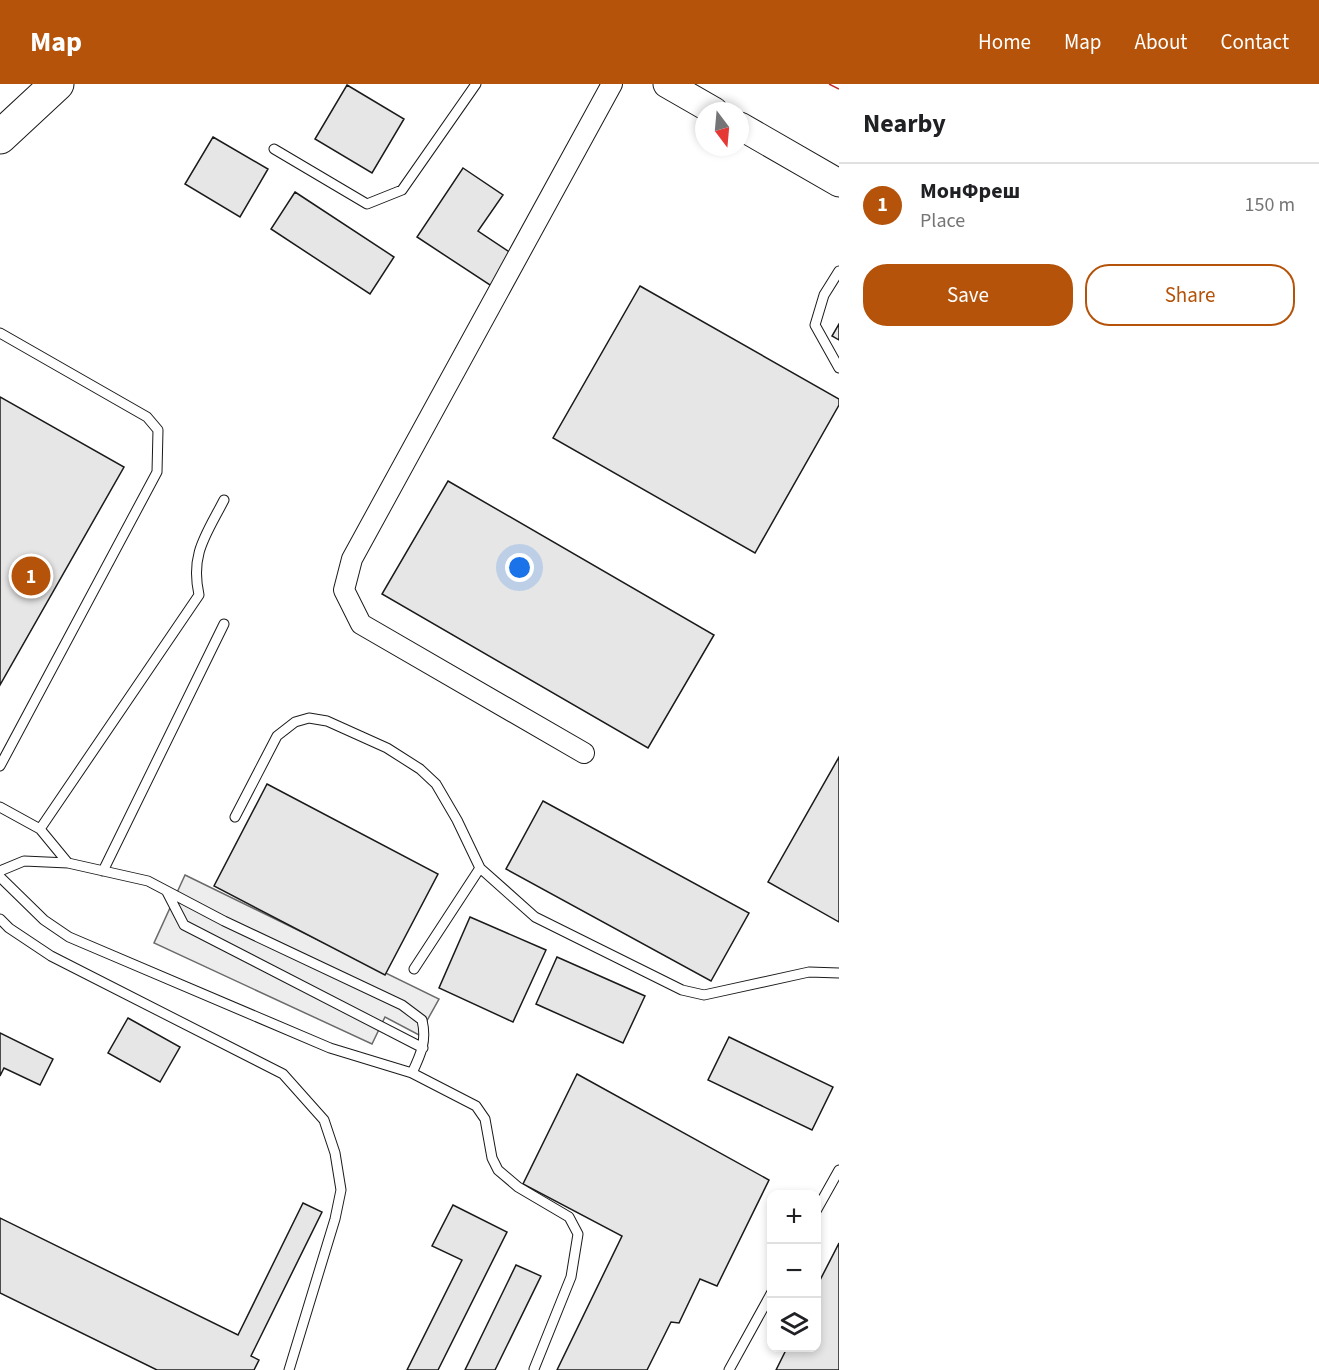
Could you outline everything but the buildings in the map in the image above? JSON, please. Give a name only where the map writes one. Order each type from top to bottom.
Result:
[{"type":"highway","points":[[0,137],[57,84]]},
{"type":"main road","points":[[680,87],[701,102]]},
{"type":"main road","points":[[749,131],[836,178]]},
{"type":"street","points":[[584,753],[361,624],[344,590],[352,559],[612,84]]},
{"type":"lane","points":[[274,149],[367,204],[402,190],[476,84]]},
{"type":"lane","points":[[839,271],[824,295],[815,324],[839,368]]},
{"type":"lane","points":[[0,333],[147,417],[158,430],[158,472],[0,766]]},
{"type":"lane","points":[[40,829],[199,595],[194,574],[196,554],[224,500]]},
{"type":"lane","points":[[103,871],[224,624]]},
{"type":"lane","points":[[235,817],[277,736],[295,722],[309,717],[327,721],[387,747],[420,769],[436,784],[458,819],[480,868],[535,917],[682,990],[704,995],[809,972],[839,973]]},
{"type":"lane","points":[[0,807],[40,829],[68,863]]},
{"type":"lane","points":[[0,871],[24,861],[68,863],[148,881],[412,1011],[422,1020],[425,1032],[423,1048],[412,1073]]},
{"type":"lane","points":[[414,969],[480,868]]},
{"type":"lane","points":[[0,877],[44,920],[69,937],[330,1048],[412,1073],[476,1106],[485,1119],[492,1158],[498,1170],[518,1187],[569,1217],[578,1234],[571,1277],[534,1369]]},
{"type":"lane","points":[[166,891],[184,925],[423,1048]]},
{"type":"lane","points":[[0,919],[9,928],[51,956],[283,1074],[324,1120],[335,1153],[341,1190],[335,1219],[289,1370]]},
{"type":"lane","points":[[821,1202],[839,1170]]},
{"type":"lane","points":[[729,1370],[768,1298]]},
{"type":"shaded area","points":[[185,875],[439,999],[419,1035],[385,1017],[372,1044],[154,943]]},
{"type":"power","points":[[829,84],[839,89]]},
{"type":"place","name":"МонФреш","points":[[31,576]]}]
